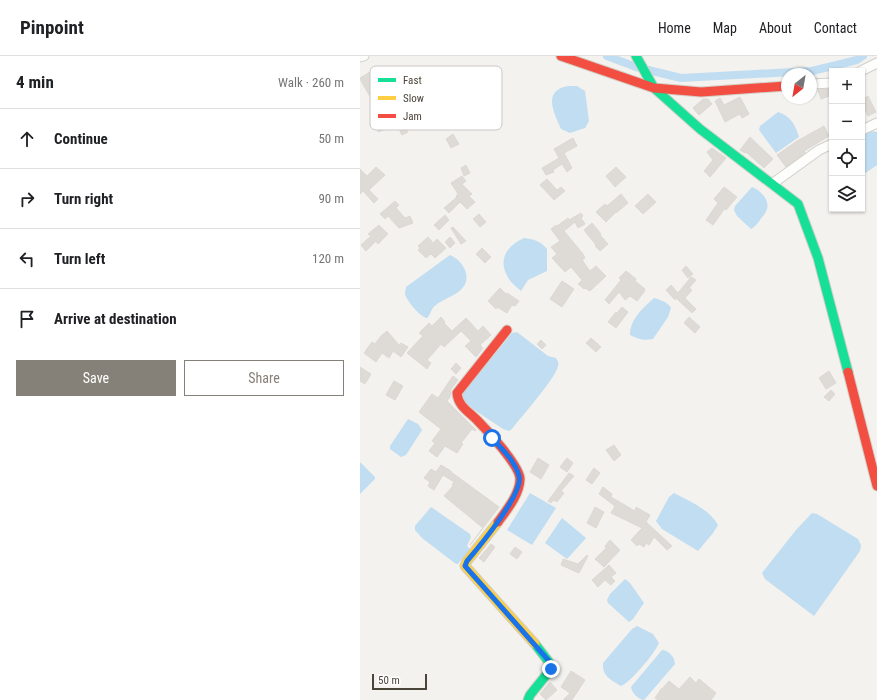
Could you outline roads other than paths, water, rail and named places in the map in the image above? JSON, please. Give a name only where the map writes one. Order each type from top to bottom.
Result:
[{"type":"street","points":[[360,57],[364,56]]},
{"type":"street","points":[[562,56],[654,88],[701,92],[781,86]]},
{"type":"street","points":[[636,56],[654,88],[700,130],[798,204],[818,258],[877,486]]},
{"type":"street","points":[[865,69],[877,63]]},
{"type":"street","points":[[817,84],[829,83]]},
{"type":"street","points":[[865,129],[877,123]]},
{"type":"street","points":[[772,184],[819,150],[829,145]]},
{"type":"street","points":[[507,330],[457,393],[457,399],[511,460],[520,477],[519,486],[508,507],[488,537],[467,561],[465,566],[518,624],[552,666],[530,695],[528,700]]},
{"type":"water","points":[[568,86],[577,86],[585,91],[589,121],[585,128],[570,133],[561,129],[555,116],[552,103],[555,92]]},
{"type":"water","points":[[778,112],[786,116],[792,122],[799,137],[776,153],[759,130],[760,126]]},
{"type":"water","points":[[870,131],[877,132],[877,165],[865,173],[865,140],[865,134]]},
{"type":"water","points":[[752,187],[764,196],[768,206],[767,210],[756,225],[751,229],[737,216],[734,210],[735,206]]},
{"type":"water","points":[[524,238],[537,241],[547,249],[547,271],[528,280],[521,291],[513,284],[505,272],[504,260],[505,255],[512,245]]},
{"type":"water","points":[[450,255],[459,261],[464,267],[467,277],[465,283],[458,292],[434,306],[427,318],[424,317],[417,312],[408,301],[405,294],[406,287]]},
{"type":"water","points":[[654,298],[670,306],[671,308],[668,317],[653,339],[641,339],[630,335],[632,324],[635,319]]},
{"type":"water","points":[[517,332],[548,356],[556,358],[558,364],[556,372],[545,388],[509,431],[503,429],[473,409],[463,400],[463,393],[512,333]]},
{"type":"water","points":[[408,419],[418,424],[422,430],[406,455],[401,457],[390,449],[390,446]]},
{"type":"water","points":[[360,462],[375,477],[375,479],[360,494]]},
{"type":"water","points":[[530,493],[556,508],[532,545],[507,530]]},
{"type":"water","points":[[674,493],[704,510],[718,525],[698,551],[662,529],[656,521],[669,497]]},
{"type":"water","points":[[431,507],[470,534],[471,537],[467,546],[470,549],[458,564],[422,538],[415,530],[415,526]]},
{"type":"water","points":[[812,513],[817,514],[858,539],[861,545],[860,551],[814,616],[765,579],[762,573],[796,530]]},
{"type":"water","points":[[562,518],[586,538],[567,559],[545,543]]},
{"type":"water","points":[[625,579],[630,583],[644,603],[633,619],[629,622],[608,603],[607,600],[610,594]]},
{"type":"water","points":[[637,626],[653,634],[659,643],[657,648],[642,667],[631,679],[621,686],[611,680],[606,674],[603,663],[632,629]]},
{"type":"water","points":[[662,650],[671,654],[675,664],[644,700],[634,693],[631,687]]},
{"type":"waterway","points":[[607,56],[636,67],[681,78],[812,71],[857,60],[863,56]]}]
